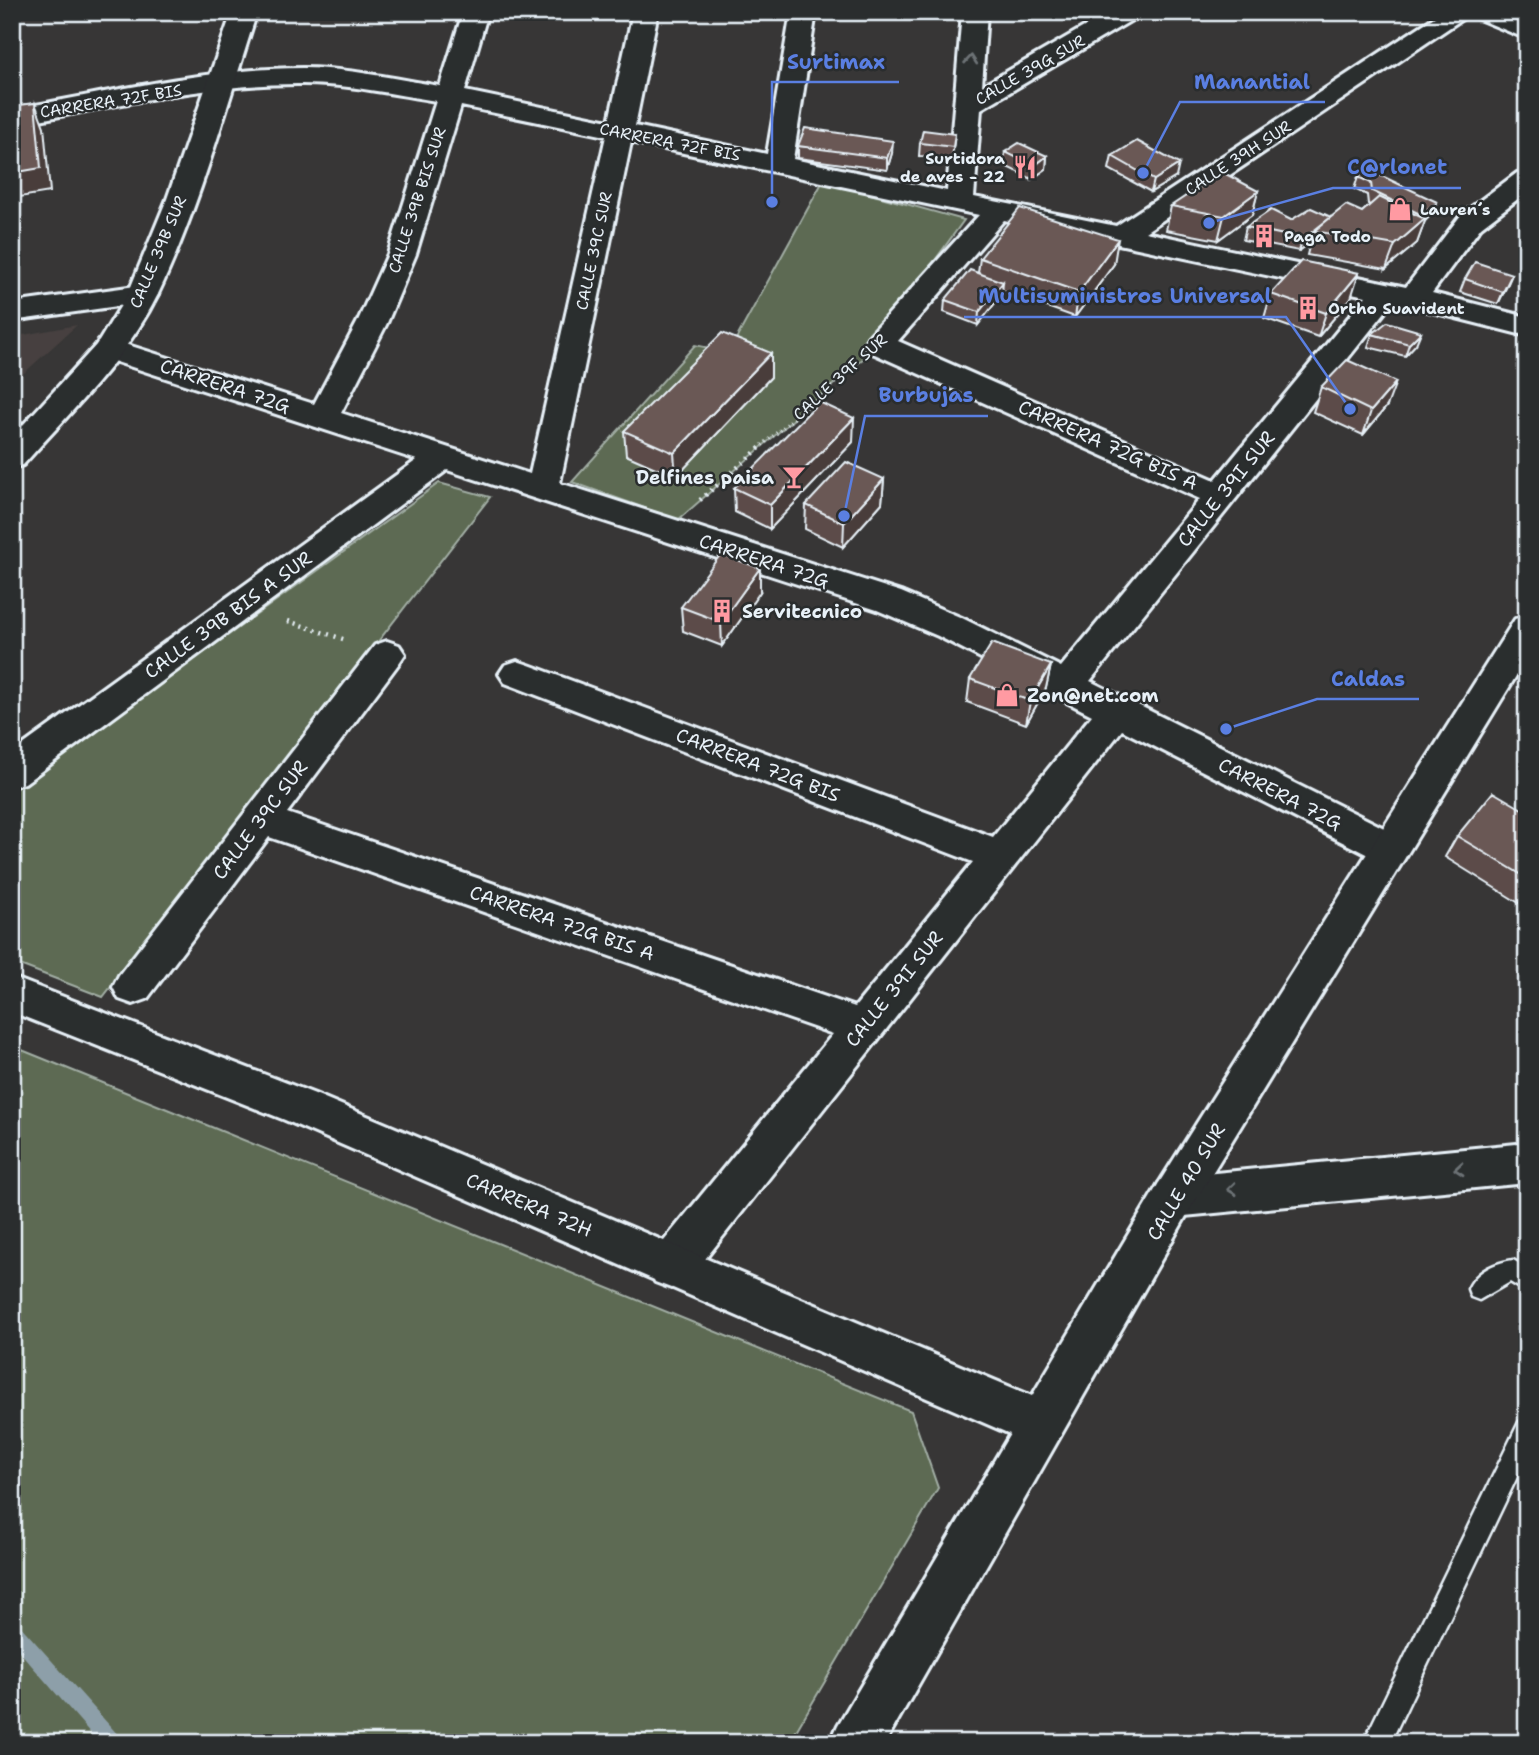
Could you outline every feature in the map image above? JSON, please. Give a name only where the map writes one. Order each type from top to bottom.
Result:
[{"type":"street","name":"CALLE 39B SUR","points":[[12,457],[109,349],[143,294],[181,199],[245,12]]},
{"type":"street","name":"CALLE 39B BIS SUR","points":[[323,418],[372,323],[402,254],[476,12]]},
{"type":"street","name":"CALLE 39C SUR","points":[[543,489],[646,12]]},
{"type":"street","points":[[779,164],[804,12]]},
{"type":"street","points":[[960,202],[975,12]]},
{"type":"street","name":"CALLE 39G SUR","points":[[967,106],[1128,12]]},
{"type":"street","name":"CALLE 39H SUR","points":[[1121,235],[1459,12]]},
{"type":"street","points":[[1483,12],[1527,32]]},
{"type":"street","name":"CARRERA 72F BIS","points":[[12,117],[222,83],[279,77],[329,78],[451,96],[1121,235],[1400,294],[1527,327]]},
{"type":"street","name":"CALLE 39I SUR","points":[[1066,686],[1221,495],[1400,294],[1471,221],[1527,179]]},
{"type":"street","name":"CALLE 39F SUR","points":[[879,344],[998,210]]},
{"type":"street","points":[[12,312],[143,294]]},
{"type":"street","name":"CARRERA 72G BIS A","points":[[879,344],[1221,495]]},
{"type":"street","name":"CARRERA 72G","points":[[109,349],[889,601],[950,627],[1389,848]]},
{"type":"street","name":"CALLE 39B BIS A SUR","points":[[12,773],[443,457]]},
{"type":"street","name":"CALLE 40 SUR","points":[[856,1743],[1174,1197],[1527,628]]},
{"type":"street","name":"CALLE 39C SUR","points":[[133,987],[387,654]]},
{"type":"street","name":"CARRERA 72G BIS","points":[[517,674],[1000,856]]},
{"type":"street","name":"CALLE 39I SUR","points":[[671,1266],[1116,711]]},
{"type":"street","name":"CARRERA 72G BIS A","points":[[261,819],[863,1027]]},
{"type":"street","name":"CARRERA 72H","points":[[12,994],[300,1107],[1042,1424]]},
{"type":"street","points":[[1174,1197],[1527,1163]]},
{"type":"lane","points":[[1479,1289],[1499,1273],[1513,1272],[1527,1281]]},
{"type":"lane","points":[[1376,1743],[1527,1430]]},
{"type":"path","name":"CALLE 39F SUR","points":[[667,529],[879,344]]},
{"type":"path","points":[[241,605],[387,654]]},
{"type":"shaded area","points":[[77,325],[12,384],[12,337]]},
{"type":"green space","points":[[823,181],[964,220],[866,356],[678,520],[572,482],[695,345],[729,352]]},
{"type":"green space","points":[[439,483],[490,497],[103,997],[12,962],[12,791]]},
{"type":"green space","points":[[12,1046],[911,1411],[938,1488],[789,1743],[12,1743]]},
{"type":"building","points":[[35,103],[41,168],[12,173],[12,106]]},
{"type":"building","points":[[805,128],[893,141],[887,158],[798,146]]},
{"type":"building","points":[[923,130],[955,134],[953,147],[920,143]]},
{"type":"building","points":[[1137,141],[1179,164],[1154,180],[1112,156]]},
{"type":"building","points":[[1019,143],[1047,156],[1034,166],[1005,152]]},
{"type":"building","points":[[1367,169],[1437,202],[1422,215],[1372,191],[1371,183],[1358,177]]},
{"type":"building","points":[[1222,172],[1258,191],[1224,216],[1171,206]]},
{"type":"building","points":[[1379,197],[1425,219],[1395,245],[1314,231],[1346,205],[1362,212]]},
{"type":"building","points":[[1020,208],[1118,239],[1079,292],[980,258]]},
{"type":"building","points":[[1311,208],[1331,217],[1303,239],[1246,227],[1271,210],[1291,220]]},
{"type":"building","points":[[1301,261],[1359,273],[1326,313],[1271,294]]},
{"type":"building","points":[[1475,262],[1512,274],[1503,292],[1465,279]]},
{"type":"building","points":[[970,270],[1003,282],[979,312],[945,300]]},
{"type":"building","points":[[1387,322],[1421,332],[1409,344],[1372,334]]},
{"type":"building","points":[[722,333],[771,353],[674,453],[624,431]]},
{"type":"building","points":[[1347,360],[1396,382],[1371,411],[1321,387]]},
{"type":"building","points":[[819,402],[854,418],[770,505],[734,488]]},
{"type":"building","points":[[846,462],[884,479],[844,523],[806,505]]},
{"type":"building","points":[[721,554],[760,568],[721,622],[681,607]]},
{"type":"building","points":[[992,643],[1051,665],[1030,701],[970,679]]},
{"type":"building","points":[[1493,792],[1527,812],[1527,878],[1457,836]]},
{"type":"waterway","points":[[12,1629],[112,1743]]},
{"type":"place","name":"Surtidora de aves - 22","points":[[1025,167]]},
{"type":"place","name":"Manantial","points":[[1143,173]]},
{"type":"place","name":"Surtimax","points":[[772,202]]},
{"type":"place","name":"Lauren´s","points":[[1400,209]]},
{"type":"place","name":"C@rlonet","points":[[1209,223]]},
{"type":"place","name":"Paga Todo","points":[[1264,236]]},
{"type":"place","name":"Ortho Suavident","points":[[1308,308]]},
{"type":"place","name":"Multisuministros Universal","points":[[1350,409]]},
{"type":"place","name":"Delfines paisa","points":[[794,477]]},
{"type":"place","name":"Burbujas","points":[[844,516]]},
{"type":"place","name":"Servitecnico","points":[[722,611]]},
{"type":"place","name":"Zon@net.com","points":[[1007,695]]},
{"type":"place","name":"Caldas","points":[[1226,729]]}]
